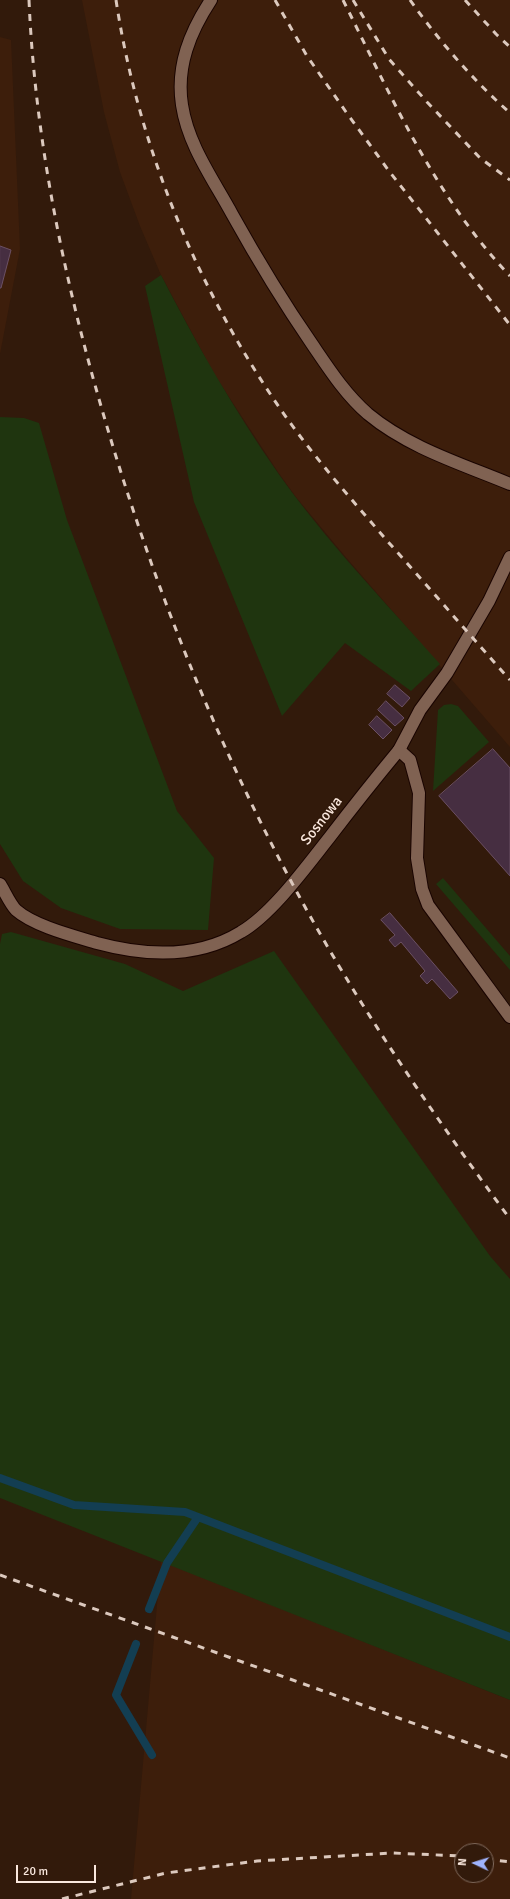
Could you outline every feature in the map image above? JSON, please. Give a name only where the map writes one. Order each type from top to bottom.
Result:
[{"type":"street","points":[[211,0],[188,41],[184,54],[181,80],[182,105],[196,148],[264,271],[340,385],[368,414],[419,446],[510,484]]},
{"type":"street","name":"Sosnowa","points":[[0,884],[16,910],[35,921],[79,938],[118,948],[143,952],[172,953],[203,948],[242,932],[269,909],[310,863],[399,750],[420,710],[447,673],[489,601],[510,557]]},
{"type":"street","points":[[399,750],[410,760],[418,793],[417,858],[422,889],[428,905],[510,1017]]},
{"type":"shaded area","points":[[82,0],[510,0],[510,747],[344,555],[296,497],[214,374],[161,275],[140,226],[120,172],[104,112]]},
{"type":"shaded area","points":[[0,37],[11,40],[20,249],[0,354]]},
{"type":"shaded area","points":[[161,1560],[510,1700],[510,1899],[131,1899]]},
{"type":"green space","points":[[161,275],[216,376],[278,473],[296,498],[336,547],[440,664],[411,691],[345,643],[282,716],[194,502],[145,286]]},
{"type":"green space","points":[[0,417],[24,418],[39,423],[67,520],[177,811],[214,858],[208,930],[120,929],[61,908],[23,881],[0,844]]},
{"type":"green space","points":[[451,704],[458,706],[489,742],[433,791],[438,710],[444,705]]},
{"type":"green space","points":[[443,878],[510,956],[510,970],[436,884]]},
{"type":"green space","points":[[11,932],[125,964],[183,991],[274,951],[490,1256],[510,1279],[510,1700],[0,1498],[0,944],[2,934]]},
{"type":"building","points":[[0,246],[11,250],[1,288],[0,288]]},
{"type":"building","points":[[395,685],[410,698],[402,707],[387,694]]},
{"type":"building","points":[[386,701],[404,718],[395,726],[378,710]]},
{"type":"building","points":[[377,716],[392,730],[383,739],[369,725]]},
{"type":"building","points":[[493,749],[510,768],[510,876],[439,796]]},
{"type":"building","points":[[390,913],[458,992],[450,999],[432,979],[427,984],[420,976],[425,971],[401,942],[395,947],[389,940],[395,935],[381,920]]},
{"type":"waterway","points":[[0,1478],[74,1505],[185,1512],[510,1637]]},
{"type":"waterway","points":[[149,1609],[167,1563],[198,1517]]},
{"type":"waterway","points":[[136,1644],[116,1695],[152,1755]]},
{"type":"railway","points":[[29,0],[32,52],[45,157],[64,260],[76,312],[121,474],[162,594],[185,653],[209,712],[235,769],[263,827],[316,927],[395,1055],[451,1138],[510,1219]]},
{"type":"railway","points":[[116,0],[126,54],[139,108],[155,161],[197,263],[222,313],[249,361],[292,425],[333,477],[510,680]]},
{"type":"railway","points":[[275,0],[307,56],[346,112],[389,171],[510,325]]},
{"type":"railway","points":[[343,0],[397,109],[437,179],[459,213],[483,245],[510,276]]},
{"type":"railway","points":[[353,0],[389,59],[480,158],[510,180]]},
{"type":"railway","points":[[410,0],[457,60],[510,113]]},
{"type":"railway","points":[[465,0],[510,47]]},
{"type":"railway","points":[[0,1575],[510,1758]]},
{"type":"railway","points":[[62,1899],[166,1873],[257,1861],[392,1853],[454,1856]]},
{"type":"railway","points":[[494,1860],[510,1862]]}]
